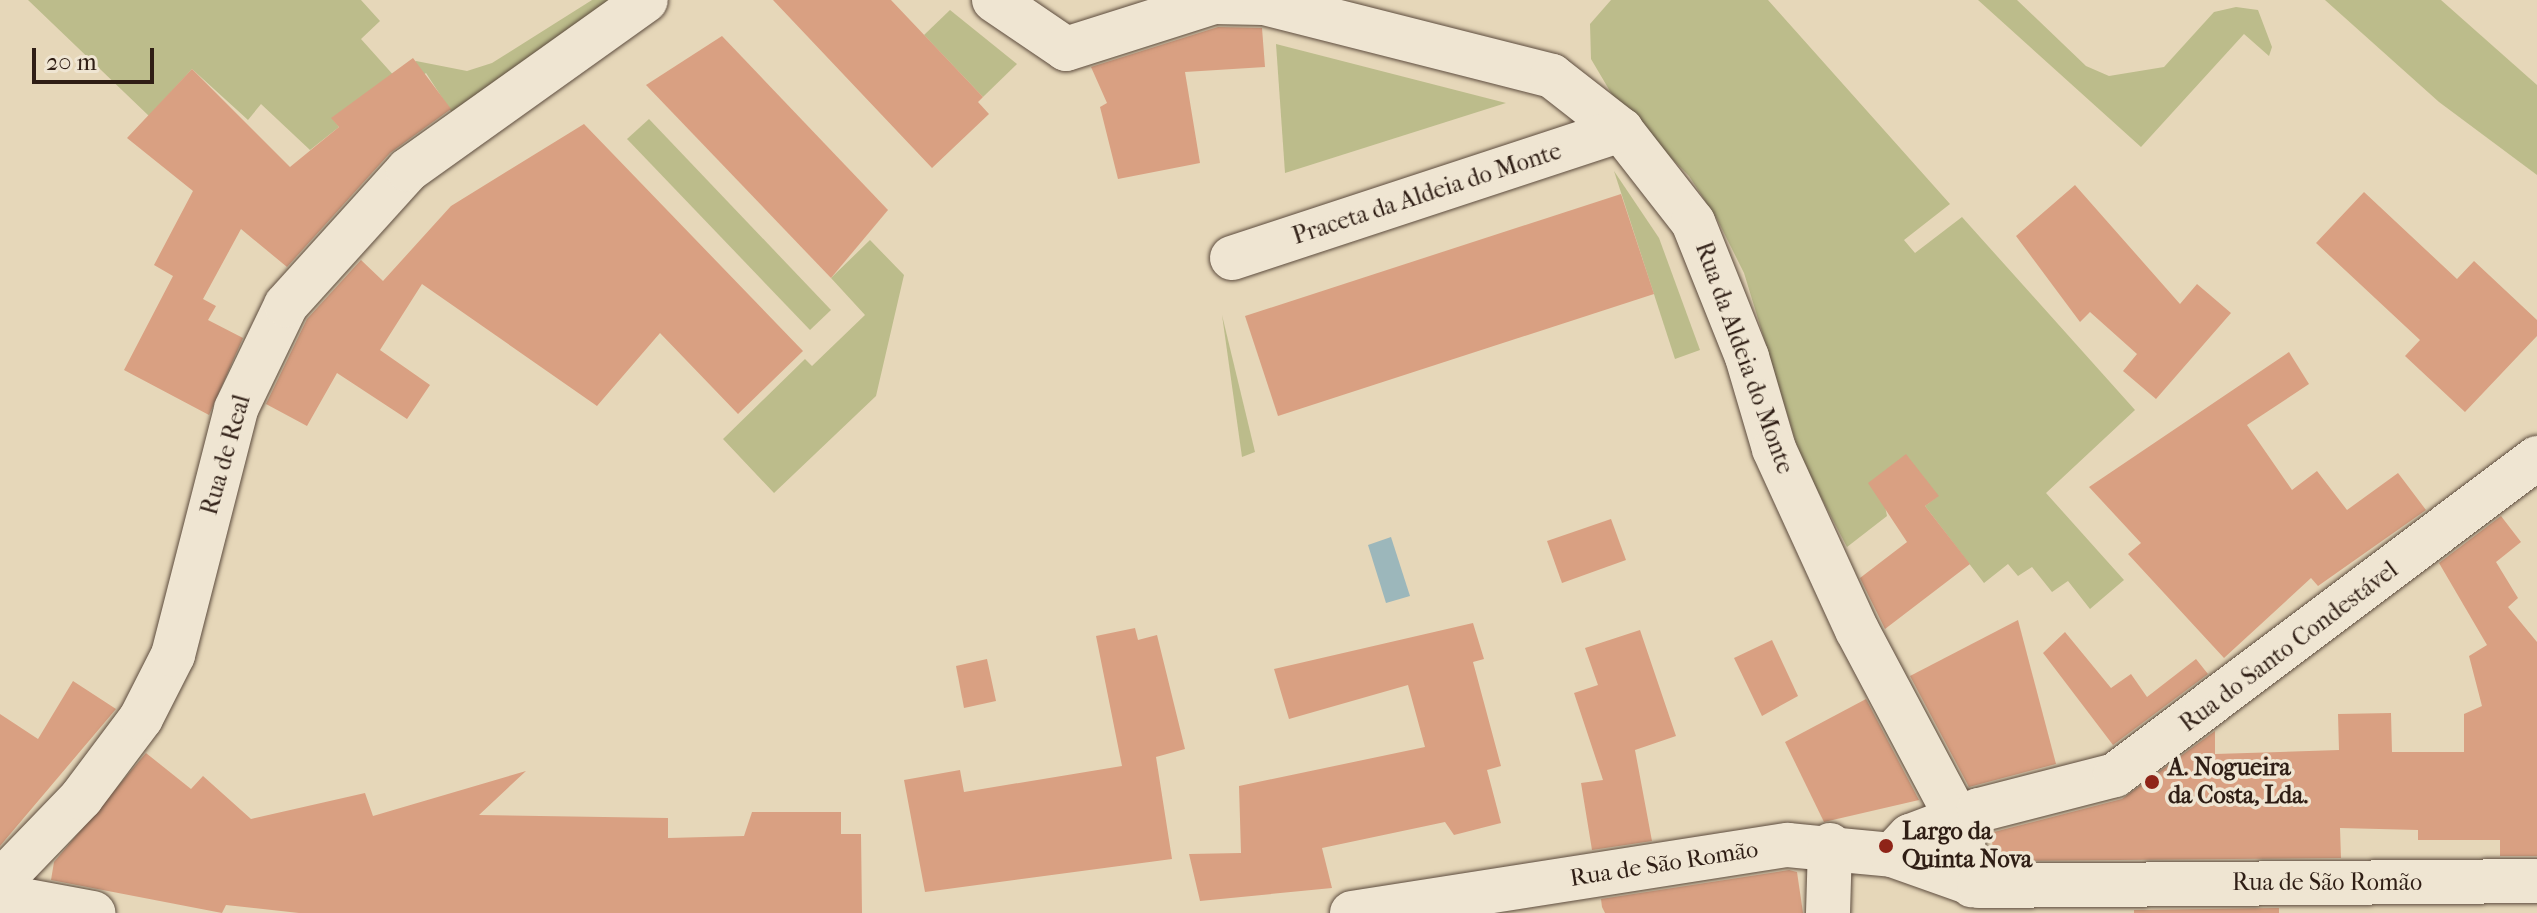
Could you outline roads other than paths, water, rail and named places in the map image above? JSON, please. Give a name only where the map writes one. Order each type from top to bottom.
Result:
[{"type":"street","name":"Rua de Real","points":[[0,882],[113,758],[173,655],[236,409],[286,305],[408,170],[646,0]]},
{"type":"street","name":"Rua da Aldeia do Monte","points":[[994,0],[1066,49],[1214,2],[1264,3],[1552,76],[1621,130],[1693,222],[1747,357],[1774,449],[1857,630],[1957,818]]},
{"type":"street","name":"Praceta da Aldeia do Monte","points":[[1232,258],[1621,130]]},
{"type":"street","name":"Rua do Santo Condestável","points":[[1892,855],[1910,836],[1957,818],[2115,775],[2537,458]]},
{"type":"street","points":[[1957,818],[1972,885]]},
{"type":"street","points":[[1828,913],[1830,845]]},
{"type":"street","name":"Rua de São Romão","points":[[1352,913],[1753,848],[1830,845],[1892,855],[1972,885],[2537,881]]},
{"type":"street","points":[[0,896],[79,912]]},
{"type":"water","points":[[1391,537],[1410,596],[1386,603],[1368,545]]},
{"type":"place","name":"A. Nogueira da Costa, Lda.","points":[[2152,782]]},
{"type":"place","name":"Largo da Quinta Nova","points":[[1886,846]]}]
